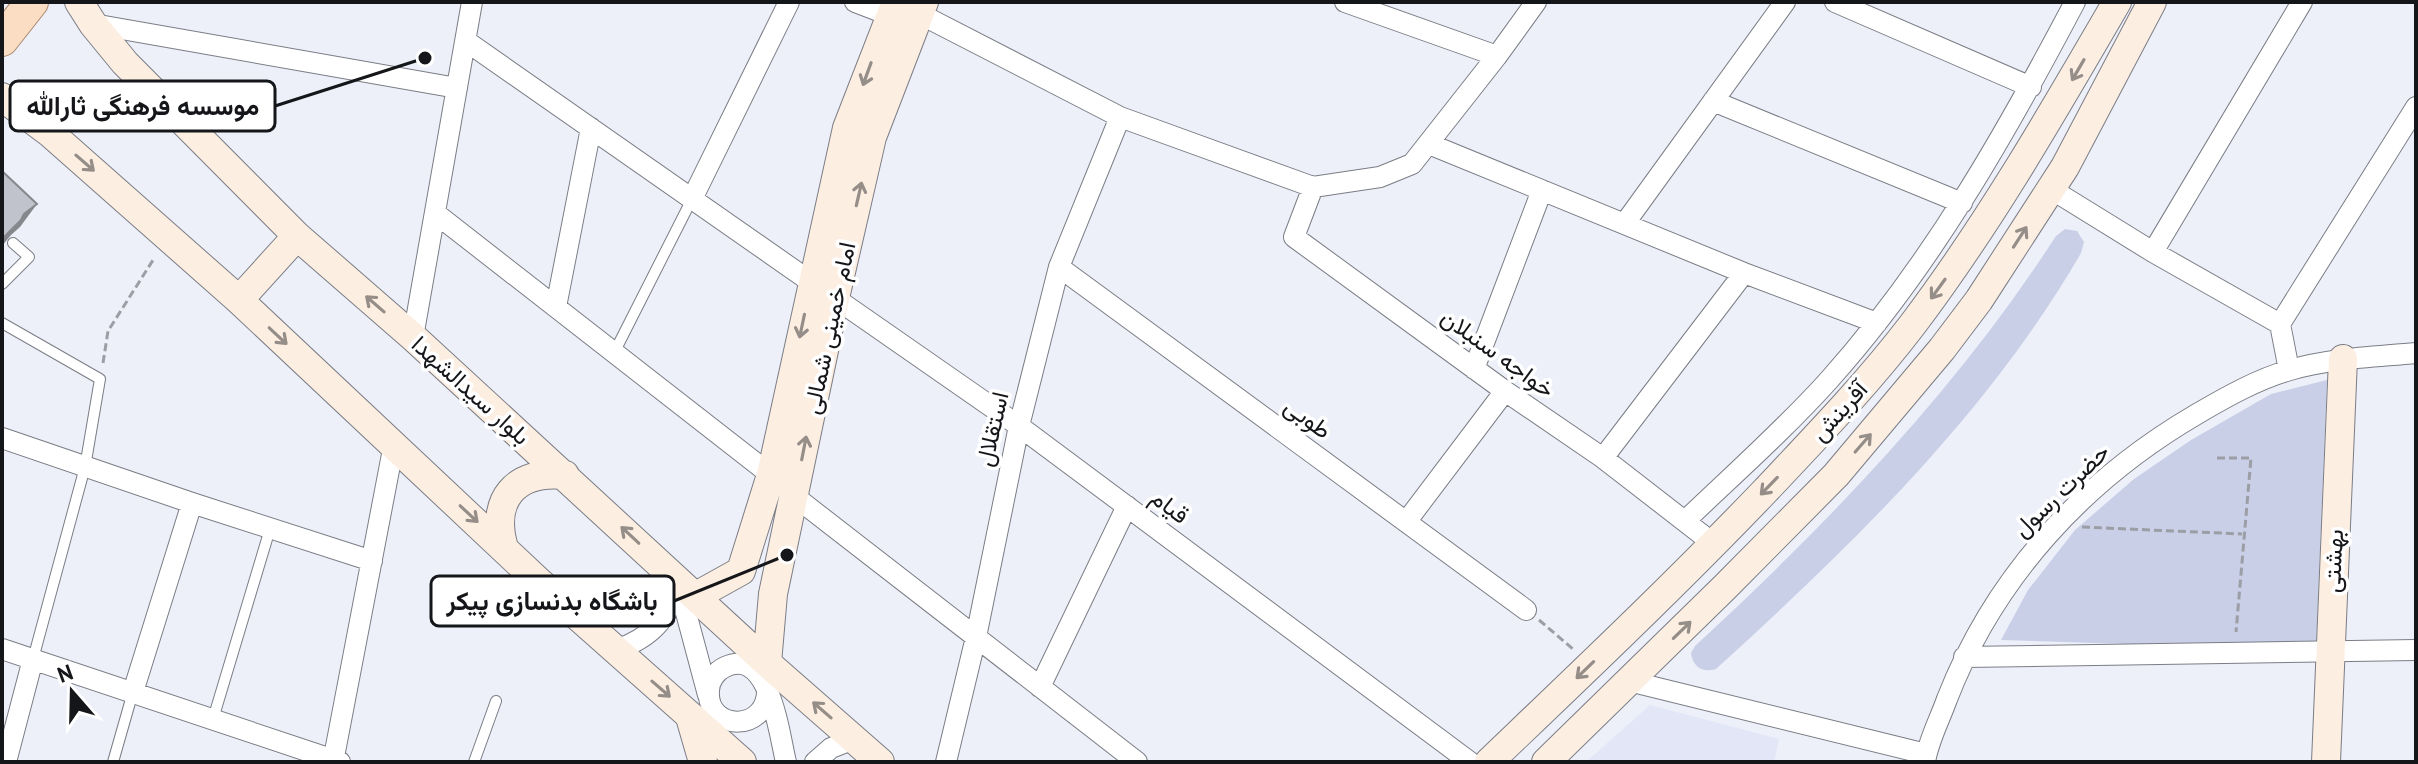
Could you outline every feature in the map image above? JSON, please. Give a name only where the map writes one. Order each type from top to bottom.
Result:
[{"type":"main road","points":[[2,40],[32,2]]},
{"type":"main road","name":"آفرینش","points":[[1489,762],[1714,544],[1843,407],[1913,324],[1967,249],[2041,134],[2117,2]]},
{"type":"main road","name":"آفرینش","points":[[1551,759],[1836,475],[1904,398],[1979,300],[2051,189],[2152,2]]},
{"type":"main road","name":"امام خمینی شمالی","points":[[741,571],[823,290],[872,137],[907,8]]},
{"type":"main road","name":"بلوار سیدالشهدا","points":[[86,13],[125,63],[297,236],[413,337],[686,587],[767,675],[880,762]]},
{"type":"main road","points":[[2,97],[59,141],[239,300],[538,581],[616,650],[698,704],[742,762]]},
{"type":"main road","points":[[239,300],[297,236]]},
{"type":"main road","name":"امام خمینی شمالی","points":[[767,675],[773,594],[794,496],[823,290]]},
{"type":"main road","name":"بهشتی","points":[[2326,762],[2343,359]]},
{"type":"main road","points":[[504,548],[499,529],[500,509],[510,491],[526,478],[545,473],[565,475]]},
{"type":"main road","points":[[686,587],[741,571],[750,592],[765,596],[773,594]]},
{"type":"main road","points":[[698,704],[703,762]]},
{"type":"street","points":[[413,337],[472,2]]},
{"type":"street","points":[[692,199],[789,2]]},
{"type":"street","points":[[855,2],[907,8],[1120,117],[1313,187],[1380,177],[1412,164],[1536,2]]},
{"type":"street","points":[[1345,2],[1497,56]]},
{"type":"street","points":[[1625,223],[1785,2]]},
{"type":"street","points":[[1835,2],[2031,87]]},
{"type":"street","points":[[1686,520],[1786,425],[1877,323],[1962,203],[2031,87],[2075,2]]},
{"type":"street","points":[[2153,252],[2302,2]]},
{"type":"street","points":[[86,13],[457,88]]},
{"type":"street","name":"قیام","points":[[466,41],[1019,426],[1470,762]]},
{"type":"street","points":[[1713,101],[1962,203]]},
{"type":"street","points":[[2289,370],[2280,324],[2416,107]]},
{"type":"street","name":"استقلال","points":[[946,762],[976,637],[1019,426],[1059,267],[1120,117]]},
{"type":"street","points":[[556,307],[591,128]]},
{"type":"street","points":[[1429,144],[1744,273],[1877,323]]},
{"type":"street","name":"خواجه سنبلان","points":[[1313,187],[1294,237],[1474,369],[1603,458],[1714,544]]},
{"type":"street","points":[[2051,189],[2153,252],[2280,324]]},
{"type":"street","points":[[1474,369],[1542,190]]},
{"type":"street","points":[[435,213],[771,475]]},
{"type":"street","name":"طوبی","points":[[1059,267],[1526,610]]},
{"type":"street","points":[[1603,458],[1744,273]]},
{"type":"street","name":"حضرت رسول","points":[[1926,758],[1964,657],[2011,578],[2054,526],[2102,479],[2167,432],[2224,398],[2289,370],[2343,359],[2416,353]]},
{"type":"street","points":[[1406,522],[1505,391]]},
{"type":"street","points":[[2,438],[372,561]]},
{"type":"street","points":[[2,649],[213,719],[299,755],[336,761],[394,444]]},
{"type":"street","points":[[794,496],[1137,762]]},
{"type":"street","points":[[133,692],[192,503]]},
{"type":"street","points":[[1040,687],[1127,506]]},
{"type":"street","points":[[616,650],[635,643],[659,624],[674,598],[686,587]]},
{"type":"street","points":[[686,587],[698,704]]},
{"type":"street","points":[[1964,657],[2416,650]]},
{"type":"street","points":[[6,762],[8,732],[33,659]]},
{"type":"street","points":[[698,704],[713,677],[729,665],[750,666],[767,675]]},
{"type":"street","points":[[698,704],[734,722],[743,722],[760,712],[765,705],[767,675]]},
{"type":"street","points":[[767,675],[786,762]]},
{"type":"street","points":[[1629,681],[1926,758]]},
{"type":"street","points":[[815,762],[831,748],[854,739]]},
{"type":"lane","points":[[2,113],[59,141]]},
{"type":"lane","points":[[615,351],[692,199]]},
{"type":"lane","points":[[2,284],[29,257],[13,243]]},
{"type":"lane","points":[[2,323],[100,379],[85,467],[33,659]]},
{"type":"lane","points":[[213,719],[270,529]]},
{"type":"lane","points":[[113,762],[133,692]]},
{"type":"lane","points":[[474,762],[496,701]]},
{"type":"path","points":[[100,379],[108,331],[167,236]]},
{"type":"path","points":[[2217,458],[2251,458],[2235,654]]},
{"type":"path","points":[[2054,526],[2243,534]]},
{"type":"path","points":[[1526,610],[1591,664]]},
{"type":"shaded area","points":[[2065,229],[2077,231],[2084,242],[2081,253],[2044,312],[1961,423],[1867,525],[1767,622],[1716,669],[1699,668],[1691,653],[1695,646],[1794,551],[1889,452],[1976,348],[2056,236]]},
{"type":"shaded area","points":[[2327,380],[2316,650],[2001,640],[2028,590],[2075,530],[2134,479],[2191,440],[2271,394]]},
{"type":"shaded area","points":[[1650,705],[1779,739],[1774,762],[1586,762]]},
{"type":"building","points":[[2,171],[37,204],[2,239]]},
{"type":"place","name":"موسسه فرهنگی ثارالله","points":[[425,58]]},
{"type":"place","name":"باشگاه بدنسازی پیکر","points":[[787,555]]}]
